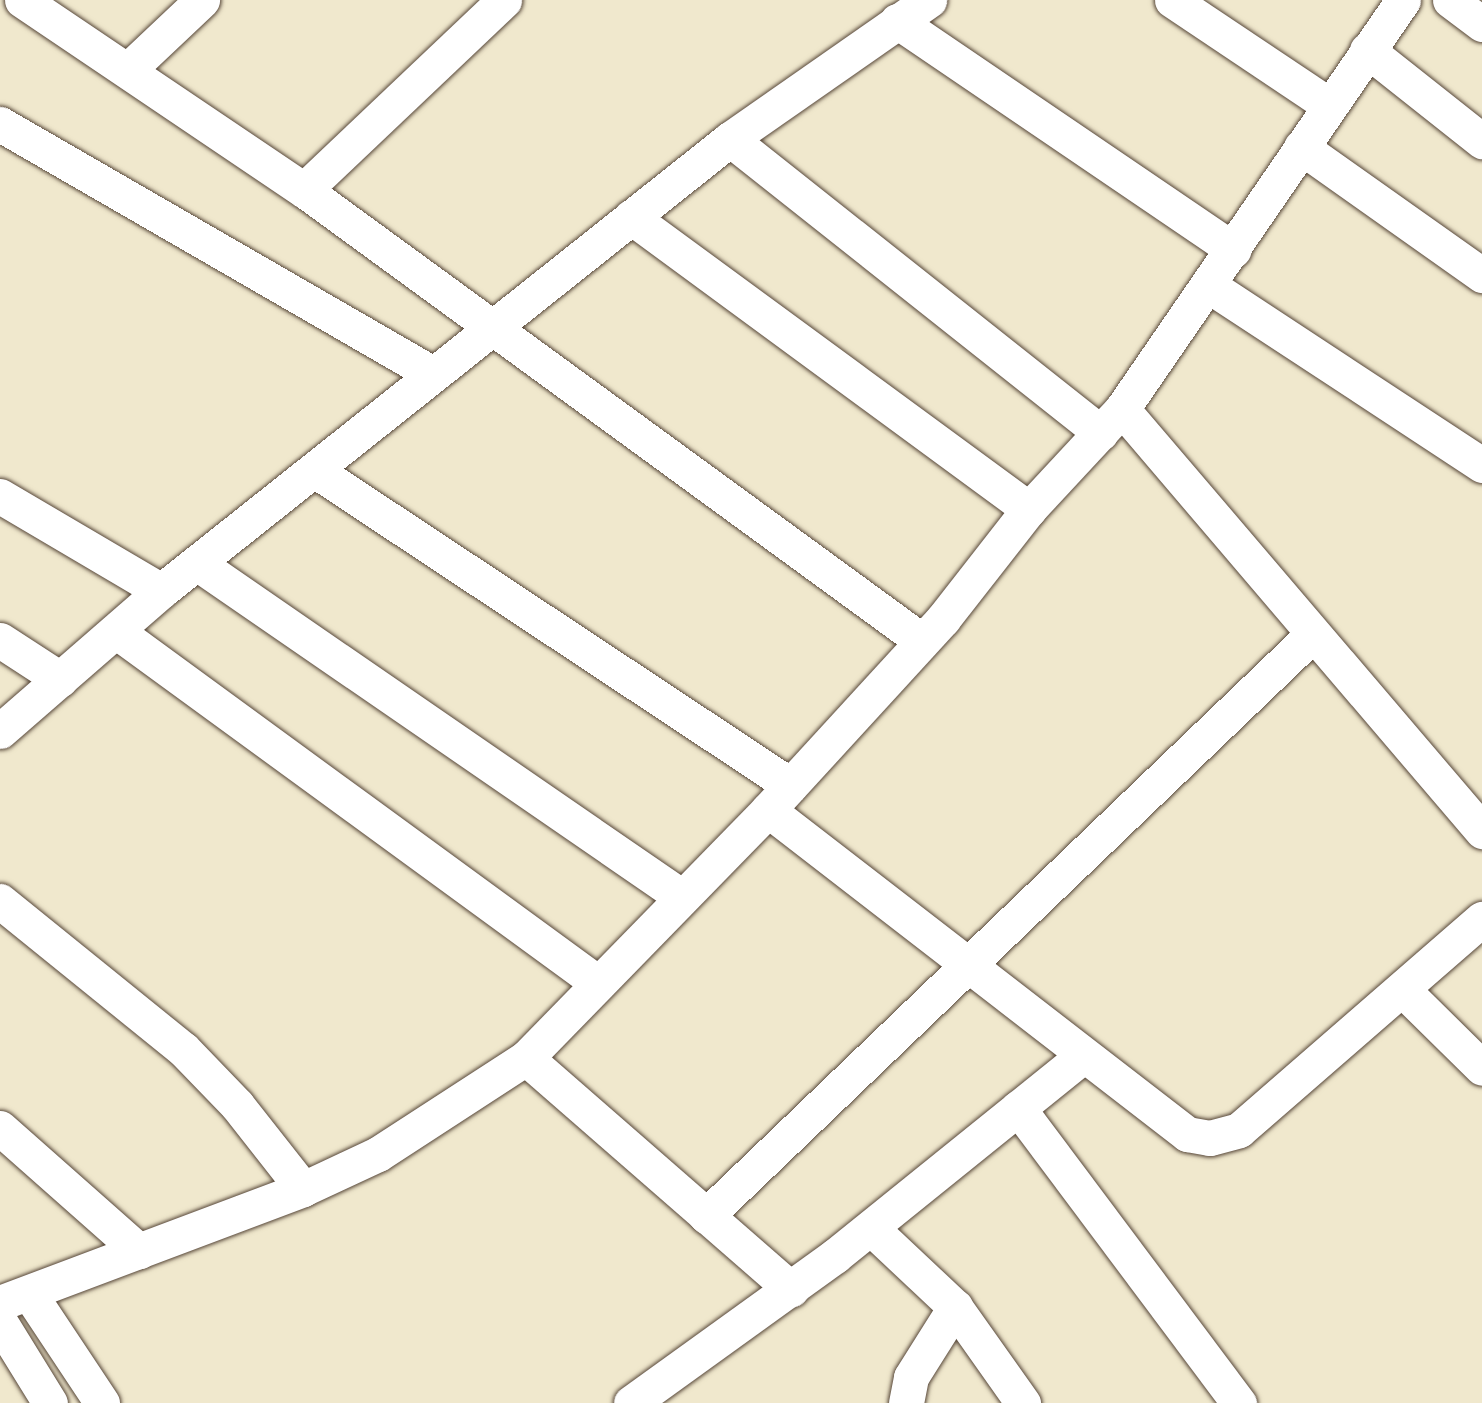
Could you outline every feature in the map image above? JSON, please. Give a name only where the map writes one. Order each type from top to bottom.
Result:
[{"type":"street","points":[[22,0],[304,190],[922,641]]},
{"type":"street","points":[[128,70],[202,0]]},
{"type":"street","points":[[304,190],[505,0]]},
{"type":"street","points":[[0,731],[161,591],[316,471],[432,373],[730,139],[929,0]]},
{"type":"street","points":[[1172,0],[1329,104]]},
{"type":"street","points":[[102,1403],[15,1298],[303,1189],[378,1154],[526,1058],[779,797],[922,641],[1029,509],[1111,421],[1234,250],[1329,104],[1403,0]]},
{"type":"street","points":[[1450,0],[1482,24]]},
{"type":"street","points":[[897,21],[1234,250]]},
{"type":"street","points":[[1367,50],[1482,141]]},
{"type":"street","points":[[0,124],[432,373]]},
{"type":"street","points":[[730,139],[1111,421],[1311,636],[1482,831]]},
{"type":"street","points":[[1301,148],[1482,275]]},
{"type":"street","points":[[631,218],[1029,509]]},
{"type":"street","points":[[1208,285],[1482,465]]},
{"type":"street","points":[[316,471],[779,797],[967,967],[1187,1134],[1223,1138],[1239,1130],[1482,919]]},
{"type":"street","points":[[0,496],[161,591]]},
{"type":"street","points":[[197,563],[682,897]]},
{"type":"street","points":[[116,631],[598,984]]},
{"type":"street","points":[[706,1216],[1311,636]]},
{"type":"street","points":[[0,640],[60,678]]},
{"type":"street","points":[[0,901],[183,1049],[237,1105],[303,1189]]},
{"type":"street","points":[[1402,989],[1482,1068]]},
{"type":"street","points":[[631,1403],[791,1289],[871,1228],[1083,1056]]},
{"type":"street","points":[[526,1058],[791,1289]]},
{"type":"street","points":[[1018,1108],[1239,1403]]},
{"type":"street","points":[[0,1128],[139,1251]]},
{"type":"street","points":[[871,1228],[955,1307],[1023,1403]]},
{"type":"street","points":[[905,1403],[911,1377],[955,1307]]},
{"type":"street","points":[[0,1322],[50,1403]]}]
